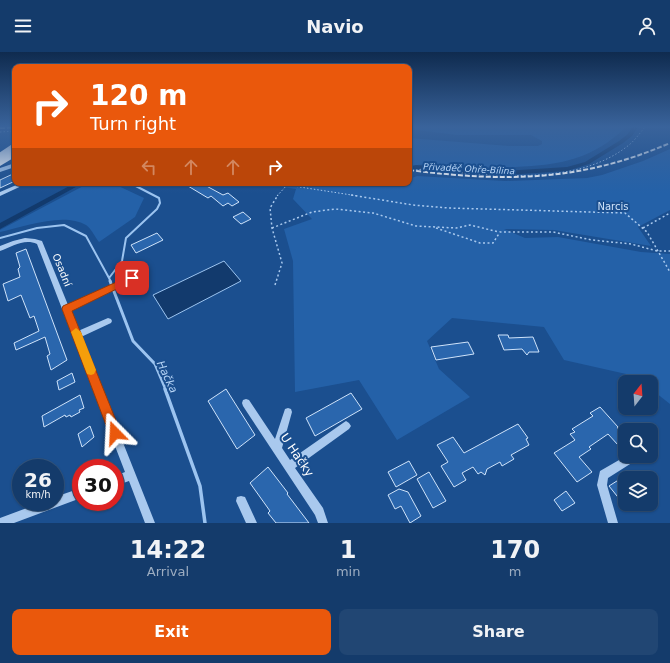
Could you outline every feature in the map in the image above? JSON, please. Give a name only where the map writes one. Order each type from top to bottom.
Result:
[{"type":"highway","points":[[0,157],[12,149]]},
{"type":"highway","points":[[0,163],[12,155]]},
{"type":"street","points":[[0,170],[12,166]]},
{"type":"street","points":[[0,194],[18,186]]},
{"type":"street","name":"Osadní","points":[[0,249],[24,240],[32,240],[40,243],[150,523]]},
{"type":"street","points":[[66,309],[132,278]]},
{"type":"street","points":[[77,335],[108,321]]},
{"type":"street","name":"U Hačky","points":[[246,403],[319,512],[323,523]]},
{"type":"street","points":[[277,449],[288,412]]},
{"type":"street","points":[[289,466],[346,426]]},
{"type":"street","points":[[613,523],[602,485],[602,479],[604,475],[624,463]]},
{"type":"street","points":[[124,478],[132,475]]},
{"type":"street","points":[[0,523],[72,496]]},
{"type":"street","points":[[241,501],[252,523]]},
{"type":"path","points":[[416,170],[504,175],[562,172],[599,164],[623,149]]},
{"type":"path","points":[[275,285],[282,263],[272,228],[270,208],[282,189],[287,186],[397,203],[449,208],[625,213],[643,228],[670,272]]},
{"type":"path","points":[[272,228],[312,212],[335,209],[373,214],[404,223],[436,228],[456,228],[470,225],[500,232],[553,232],[592,240],[631,244],[657,251],[670,251]]},
{"type":"path","points":[[643,228],[670,214]]},
{"type":"path","points":[[436,228],[480,243],[493,243],[500,232]]},
{"type":"green space","points":[[412,149],[596,149],[589,153],[562,162],[532,166],[484,167],[435,164],[412,166]]},
{"type":"green space","name":"Narcis","points":[[670,149],[670,210],[638,227],[651,246],[554,230],[504,229],[525,238],[558,237],[641,252],[670,254],[670,404],[658,395],[658,375],[631,375],[564,360],[544,327],[452,318],[427,341],[439,369],[470,397],[397,440],[359,380],[295,392],[293,261],[284,229],[312,219],[293,199],[296,189],[282,186],[412,186],[412,178],[417,176],[505,181],[587,178],[602,175],[643,161]]},
{"type":"green space","points":[[83,186],[118,186],[144,198],[135,217],[99,242],[88,226],[77,221],[55,220],[0,232],[0,230]]},
{"type":"shaded area","points":[[224,261],[241,281],[168,319],[153,295]]},
{"type":"building","points":[[12,174],[12,182],[0,188],[0,180]]},
{"type":"building","points":[[188,186],[206,186],[223,195],[228,193],[239,202],[232,206],[228,203],[223,206],[211,196],[208,198]]},
{"type":"building","points":[[243,212],[251,219],[241,224],[233,217]]},
{"type":"building","points":[[157,233],[163,240],[136,253],[131,245]]},
{"type":"building","points":[[26,249],[67,360],[51,370],[47,356],[50,354],[45,337],[16,350],[14,343],[39,331],[34,316],[30,318],[21,295],[8,301],[3,284],[20,277],[18,269],[20,267],[16,253]]},
{"type":"building","points":[[498,335],[508,335],[509,338],[533,337],[539,352],[529,352],[527,355],[522,349],[504,350]]},
{"type":"building","points":[[468,342],[474,354],[436,360],[431,347]]},
{"type":"building","points":[[72,373],[75,382],[59,390],[57,381]]},
{"type":"building","points":[[226,389],[255,435],[237,449],[208,401]]},
{"type":"building","points":[[351,393],[362,409],[315,436],[306,418]]},
{"type":"building","points":[[80,395],[84,408],[79,410],[80,412],[71,417],[70,415],[66,417],[65,415],[44,427],[42,416]]},
{"type":"building","points":[[600,407],[618,427],[618,445],[608,434],[589,447],[591,449],[579,457],[592,472],[577,482],[554,453],[575,440],[570,434],[575,432],[572,429],[593,416],[590,413]]},
{"type":"building","points":[[518,424],[528,438],[526,439],[529,445],[511,455],[514,459],[502,466],[500,462],[487,469],[485,475],[481,472],[478,474],[473,467],[462,473],[466,480],[454,487],[441,466],[448,462],[437,445],[453,437],[464,453]]},
{"type":"building","points":[[90,426],[94,437],[82,447],[78,434]]},
{"type":"building","points":[[409,461],[417,475],[396,487],[388,472]]},
{"type":"building","points":[[268,467],[309,523],[276,523],[268,513],[270,511],[250,483]]},
{"type":"building","points":[[429,472],[446,501],[433,508],[417,479]]},
{"type":"building","points":[[618,480],[618,497],[609,486]]},
{"type":"building","points":[[399,489],[408,492],[421,516],[410,523],[401,506],[395,509],[388,495]]},
{"type":"building","points":[[566,491],[575,503],[562,511],[554,500]]},
{"type":"waterway","name":"Přivaděč Ohře-Bílina","points":[[412,168],[416,167],[468,172],[502,173],[567,169],[587,163],[610,149]]},
{"type":"waterway","name":"Přivaděč Ohře-Bílina","points":[[0,226],[74,186]]},
{"type":"waterway","name":"Hačka","points":[[109,278],[122,261],[126,238],[157,209],[160,203],[159,198],[136,186]]},
{"type":"waterway","points":[[0,238],[37,228],[64,225],[86,236],[109,278]]},
{"type":"waterway","name":"Hačka","points":[[109,278],[111,282]]},
{"type":"waterway","name":"Hačka","points":[[110,281],[133,341],[155,364],[166,390]]},
{"type":"waterway","name":"Hačka","points":[[165,389],[200,486],[205,523]]},
{"type":"railway","points":[[412,170],[478,176],[542,176],[573,172],[605,165],[637,156],[655,149]]},
{"type":"slow traffic","points":[[76,332],[91,370]]},
{"type":"route","points":[[115,433],[66,309],[132,278]]}]
